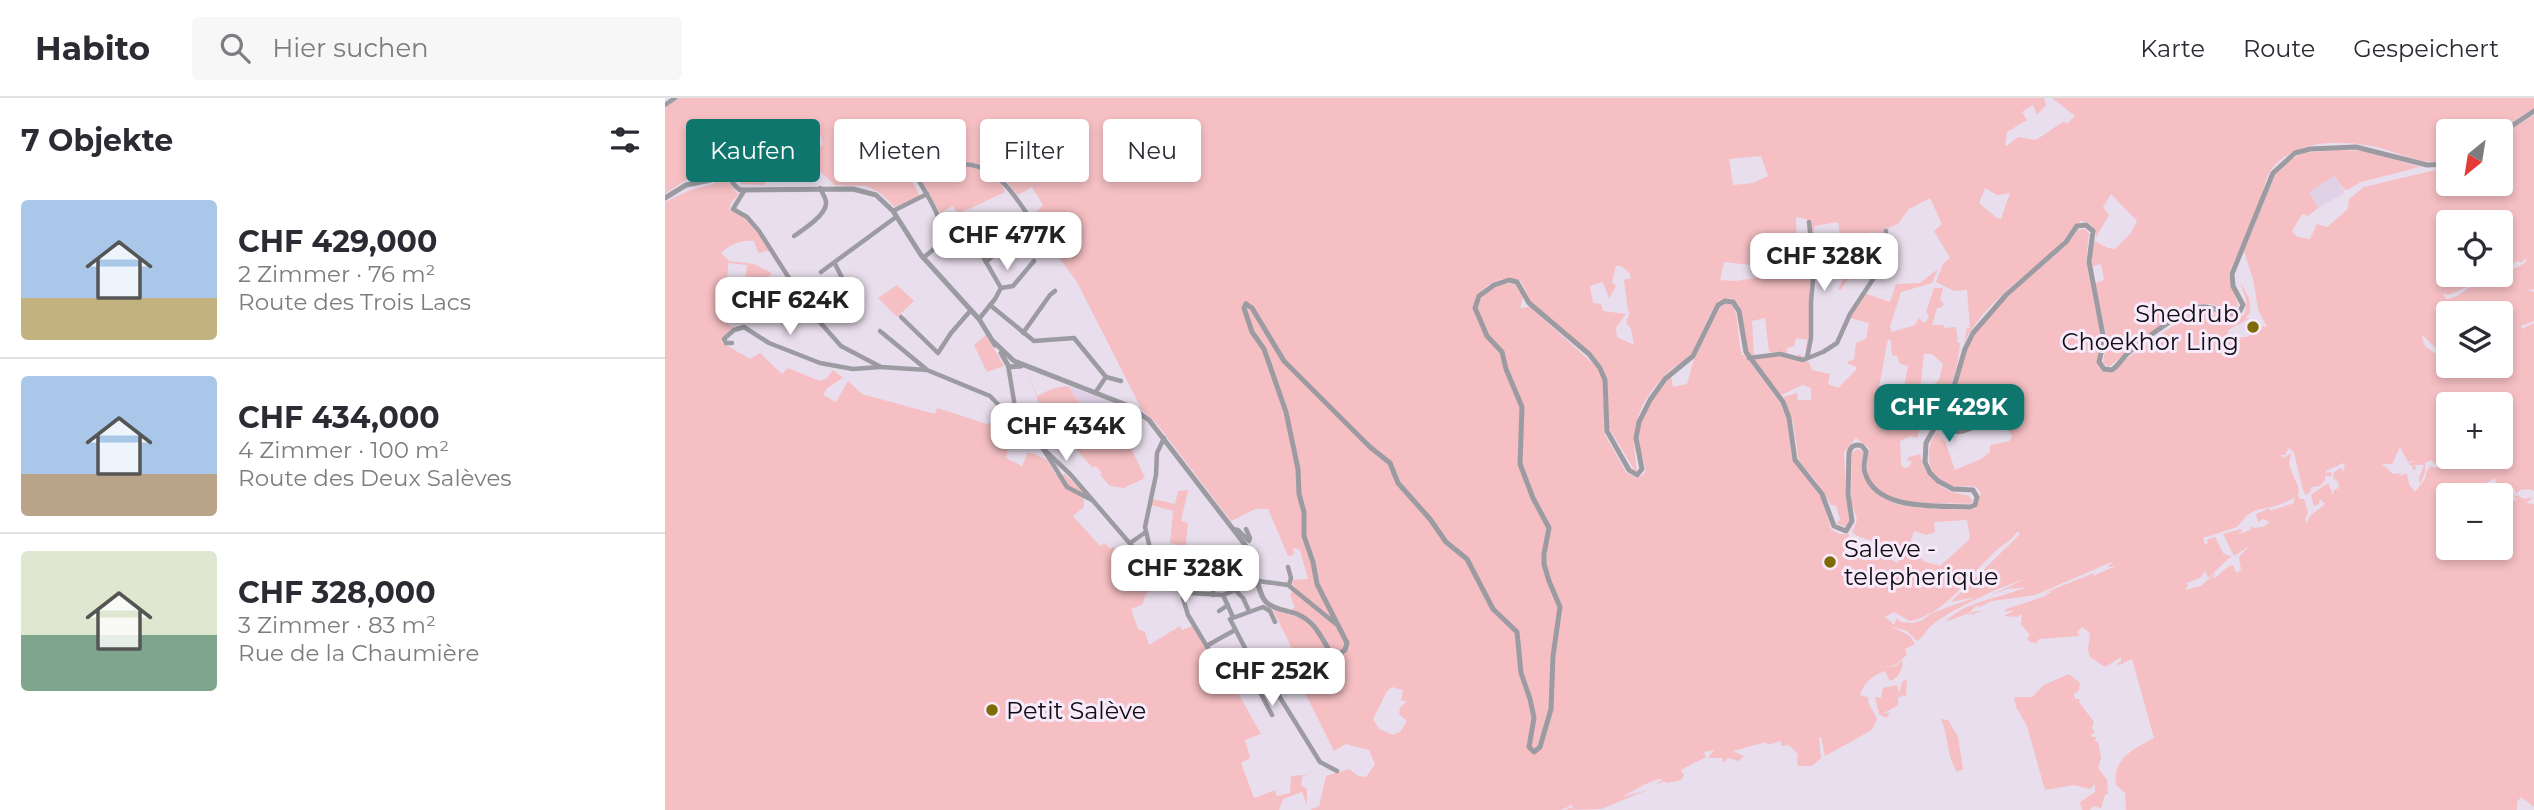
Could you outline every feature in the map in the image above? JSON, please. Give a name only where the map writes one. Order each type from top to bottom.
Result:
[{"type":"street","points":[[665,105],[675,98]]},
{"type":"street","points":[[2513,125],[2534,111]]},
{"type":"street","points":[[665,198],[683,186],[711,180],[722,156],[733,144],[740,141],[747,145],[748,151],[734,164],[731,175],[735,186],[744,191],[820,188],[867,191],[881,198],[923,258],[979,319],[1011,364],[1026,367],[1133,408],[1154,425],[1233,529],[1252,559],[1262,596],[1271,606],[1297,614],[1309,621],[1318,630],[1329,650],[1338,654],[1345,650],[1347,643],[1318,590],[1313,562],[1305,541],[1298,469],[1283,401],[1262,343],[1250,327],[1244,308],[1248,304],[1277,352],[1295,374],[1390,463],[1398,482],[1446,542],[1468,560],[1493,609],[1517,632],[1521,676],[1533,709],[1534,724],[1529,747],[1534,752],[1539,747],[1552,705],[1553,659],[1560,607],[1545,565],[1544,554],[1549,528],[1520,464],[1522,407],[1502,352],[1490,341],[1477,316],[1476,301],[1480,294],[1494,285],[1509,280],[1515,281],[1521,286],[1529,303],[1601,368],[1605,380],[1607,431],[1629,470],[1637,475],[1642,469],[1636,438],[1642,416],[1665,379],[1693,356],[1716,308],[1723,301],[1732,301],[1737,306],[1749,358],[1783,402],[1789,418],[1795,460],[1822,494],[1833,525],[1840,530],[1847,530],[1852,522],[1849,502],[1849,453],[1852,447],[1857,445],[1866,451],[1864,468],[1867,477],[1887,498],[1924,506],[1970,507],[1975,504],[1977,497],[1973,490],[1944,486],[1927,468],[1924,458],[1926,443],[1950,400],[1965,349],[1973,333],[2006,295],[2064,245],[2079,225],[2088,225],[2093,231],[2089,262],[2104,340],[2099,362],[2104,369],[2112,370],[2127,354],[2189,311],[2204,306],[2233,314],[2241,311],[2242,302],[2232,282],[2234,269],[2273,173],[2289,157],[2305,150],[2346,147],[2379,151],[2427,165],[2436,165]]},
{"type":"street","points":[[923,258],[942,241],[941,225],[918,179],[949,165],[982,167],[999,177],[1037,228]]},
{"type":"street","points":[[794,236],[810,224],[825,207],[826,201],[820,188]]},
{"type":"street","points":[[744,191],[733,208],[747,216],[759,231],[810,310],[841,346],[881,367]]},
{"type":"street","points":[[821,272],[834,262],[835,264],[894,214],[927,194]]},
{"type":"street","points":[[984,219],[987,230],[978,248],[1001,288]]},
{"type":"street","points":[[1807,359],[1811,338],[1815,269],[1809,222]]},
{"type":"street","points":[[1749,358],[1780,354],[1807,359],[1837,343],[1864,289],[1883,264],[1886,232]]},
{"type":"street","points":[[986,262],[1006,244]]},
{"type":"street","points":[[1001,288],[1013,286],[1034,261]]},
{"type":"street","points":[[835,264],[850,293]]},
{"type":"street","points":[[979,319],[1001,288]]},
{"type":"street","points":[[1023,333],[1055,291]]},
{"type":"street","points":[[991,305],[1023,333],[1038,342],[1074,338],[1105,377],[1121,381]]},
{"type":"street","points":[[901,317],[938,354],[971,310]]},
{"type":"street","points":[[732,343],[726,342],[725,339],[734,330],[744,327],[769,343],[820,363],[853,369],[881,367],[927,370],[983,392],[1070,474],[1130,543],[1184,592],[1223,595],[1258,583],[1289,586],[1336,625]]},
{"type":"street","points":[[880,331],[927,370]]},
{"type":"street","points":[[1011,364],[1009,376],[1015,407],[1011,417]]},
{"type":"street","points":[[1095,393],[1105,377]]},
{"type":"street","points":[[1942,414],[1947,427],[1954,432],[1961,433],[1975,427]]},
{"type":"street","points":[[1154,566],[1146,532],[1157,453],[1164,438]]},
{"type":"street","points":[[1044,449],[1067,487],[1094,501]]},
{"type":"street","points":[[1233,529],[1238,530],[1249,541],[1246,529]]},
{"type":"street","points":[[1130,543],[1146,532]]},
{"type":"street","points":[[1224,563],[1235,590]]},
{"type":"street","points":[[1177,587],[1185,564]]},
{"type":"street","points":[[1288,567],[1291,578],[1289,586]]},
{"type":"street","points":[[1216,571],[1243,598],[1249,611]]},
{"type":"street","points":[[1213,595],[1213,587],[1224,581]]},
{"type":"street","points":[[1184,592],[1188,615],[1232,688]]},
{"type":"street","points":[[1223,595],[1235,630],[1263,681],[1276,691],[1320,762],[1337,771]]},
{"type":"street","points":[[1219,611],[1228,605]]},
{"type":"street","points":[[1231,618],[1266,608],[1275,622]]},
{"type":"street","points":[[1207,645],[1235,630]]},
{"type":"street","points":[[1263,681],[1261,694],[1272,715]]},
{"type":"shaded area","points":[[678,98],[2044,98],[2046,105],[2037,115],[2033,105],[2022,112],[2027,120],[2007,132],[2007,146],[2018,137],[2036,140],[2064,121],[2067,124],[2075,116],[2052,98],[2534,98],[2534,108],[2513,121],[2513,119],[2436,119],[2436,162],[2414,159],[2380,148],[2339,143],[2310,146],[2284,157],[2269,174],[2257,210],[2230,270],[2237,310],[2210,304],[2197,305],[2109,367],[2103,363],[2107,338],[2095,283],[2104,280],[2101,264],[2093,266],[2094,278],[2092,264],[2093,250],[2095,241],[2115,249],[2131,233],[2137,221],[2111,194],[2103,207],[2109,215],[2096,237],[2090,224],[2081,221],[2078,223],[2059,245],[1994,302],[1964,343],[1967,328],[1970,328],[1967,290],[1954,291],[1936,282],[1943,264],[1950,258],[1934,231],[1942,224],[1930,198],[1909,209],[1898,224],[1886,229],[1884,255],[1879,270],[1865,270],[1856,280],[1848,279],[1840,291],[1838,289],[1843,280],[1834,267],[1848,257],[1860,260],[1870,254],[1882,255],[1884,235],[1871,232],[1866,238],[1860,237],[1862,256],[1849,255],[1845,244],[1841,244],[1838,222],[1814,226],[1815,250],[1810,220],[1796,217],[1797,263],[1813,263],[1810,336],[1806,358],[1797,357],[1798,354],[1805,357],[1807,340],[1796,338],[1794,346],[1787,348],[1787,353],[1769,352],[1765,318],[1752,321],[1754,356],[1750,357],[1740,306],[1731,298],[1719,300],[1690,355],[1667,373],[1642,406],[1634,442],[1637,471],[1609,428],[1607,379],[1603,367],[1531,302],[1521,281],[1507,279],[1494,282],[1482,290],[1474,302],[1477,304],[1488,291],[1498,286],[1515,284],[1523,298],[1520,308],[1530,307],[1599,369],[1603,380],[1605,435],[1626,472],[1636,478],[1646,470],[1638,436],[1645,411],[1671,376],[1673,387],[1687,384],[1694,359],[1719,308],[1727,303],[1732,305],[1742,355],[1745,355],[1781,405],[1787,421],[1792,459],[1822,499],[1831,529],[1839,534],[1849,534],[1849,539],[1858,540],[1858,548],[1890,555],[1889,558],[1897,563],[1899,560],[1892,547],[1852,532],[1857,520],[1851,501],[1852,453],[1857,449],[1863,451],[1861,470],[1869,487],[1893,503],[1924,508],[1976,508],[1981,493],[1976,487],[1956,487],[1944,483],[1933,472],[1929,456],[1932,439],[1936,432],[1945,441],[1955,470],[1981,459],[1990,452],[1990,445],[2010,441],[2012,435],[2000,420],[1978,427],[1978,422],[1965,422],[1966,429],[1954,430],[1945,415],[1966,352],[1975,334],[1997,307],[2061,251],[2078,230],[2085,229],[2089,233],[2086,262],[2102,341],[2097,364],[2102,371],[2113,373],[2126,359],[2194,311],[2207,310],[2243,316],[2246,302],[2240,282],[2249,298],[2250,313],[2245,318],[2250,318],[2228,330],[2229,338],[2246,337],[2262,329],[2262,326],[2267,327],[2258,309],[2253,279],[2244,251],[2276,173],[2292,159],[2303,153],[2365,151],[2420,167],[2361,182],[2347,190],[2334,176],[2309,192],[2318,208],[2308,216],[2302,214],[2292,231],[2297,237],[2310,239],[2317,224],[2327,227],[2348,209],[2349,199],[2364,187],[2436,170],[2436,196],[2513,196],[2513,128],[2534,115],[2534,289],[2527,290],[2534,292],[2534,321],[2521,326],[2522,329],[2534,323],[2534,491],[2520,490],[2517,494],[2513,483],[2496,483],[2496,478],[2486,483],[2436,483],[2436,560],[2513,560],[2513,501],[2517,500],[2514,497],[2534,497],[2526,503],[2534,504],[2534,807],[2521,797],[2517,802],[2517,810],[2126,810],[2125,793],[2116,785],[2117,768],[2126,756],[2154,738],[2132,659],[2119,665],[2117,664],[2121,657],[2105,667],[2090,657],[2090,633],[2082,627],[2077,632],[2080,636],[2030,642],[2027,639],[2030,635],[2021,624],[2022,614],[2017,617],[2004,616],[2014,610],[2004,612],[2006,609],[2043,597],[2053,591],[2044,593],[2116,566],[2107,567],[2114,561],[2035,595],[1992,601],[1979,607],[1977,605],[1969,613],[1945,622],[1973,604],[2026,587],[2011,589],[2013,587],[1991,595],[2025,579],[2002,587],[1940,619],[1917,641],[1907,631],[1890,626],[1910,636],[1915,644],[1905,649],[1907,655],[1895,665],[1884,667],[1896,666],[1902,660],[1901,670],[1896,678],[1890,681],[1885,671],[1866,683],[1860,695],[1869,698],[1868,702],[1877,719],[1872,730],[1825,756],[1821,737],[1819,738],[1821,758],[1812,766],[1798,766],[1798,754],[1789,745],[1781,746],[1781,741],[1767,745],[1766,742],[1733,751],[1744,756],[1739,761],[1728,758],[1724,762],[1721,761],[1722,758],[1708,758],[1714,750],[1704,752],[1706,757],[1681,770],[1684,775],[1681,780],[1667,783],[1664,781],[1654,786],[1663,779],[1655,780],[1623,797],[1650,789],[1601,809],[1564,810],[1573,807],[1572,805],[1561,810],[1310,810],[1319,806],[1326,776],[1349,769],[1358,776],[1366,777],[1375,764],[1369,750],[1346,744],[1334,751],[1295,673],[1302,669],[1273,610],[1301,618],[1329,644],[1313,621],[1291,609],[1295,608],[1290,595],[1293,589],[1292,580],[1308,579],[1300,550],[1293,548],[1294,555],[1288,556],[1268,509],[1255,509],[1231,521],[1157,424],[1142,410],[1077,282],[1037,228],[1032,216],[1043,205],[1032,187],[1018,195],[1007,182],[1089,182],[1089,119],[980,119],[980,182],[1001,182],[1005,192],[958,214],[953,206],[940,213],[923,182],[966,182],[966,119],[834,119],[834,182],[912,182],[920,196],[895,207],[880,193],[866,186],[835,185],[820,172],[820,147],[823,144],[820,119],[686,119],[686,181],[665,194],[665,108]],"holes":[[[1761,156],[1768,176],[1753,183],[1733,185],[1729,159]],[[1985,188],[1997,195],[2010,193],[2001,219],[1979,203]],[[1761,252],[1762,257],[1776,267],[1774,275],[1735,281],[1720,280],[1724,262],[1750,265],[1752,255]],[[1616,266],[1621,266],[1629,272],[1631,278],[1624,280],[1630,313],[1626,322],[1631,329],[1634,345],[1617,337],[1616,328],[1626,314],[1603,311],[1601,304],[1593,303],[1590,286],[1603,282],[1609,299],[1616,286],[1612,282]],[[2289,448],[2294,453],[2306,495],[2311,491],[2311,487],[2320,486],[2325,476],[2332,476],[2331,472],[2326,471],[2343,463],[2345,466],[2343,472],[2341,468],[2334,472],[2333,478],[2338,482],[2339,488],[2334,490],[2333,495],[2328,483],[2311,495],[2314,506],[2319,504],[2320,499],[2325,504],[2310,516],[2306,524],[2308,513],[2304,499],[2300,499],[2298,495],[2299,489],[2289,465],[2291,453],[2284,458],[2280,455],[2285,455]],[[2295,498],[2294,503],[2256,514],[2258,522],[2263,519],[2270,522],[2263,527],[2251,526],[2250,530],[2240,534],[2238,533],[2242,532],[2241,529],[2223,534],[2234,556],[2249,546],[2239,557],[2241,570],[2236,573],[2233,565],[2230,566],[2212,579],[2216,572],[2201,586],[2185,590],[2188,586],[2186,583],[2200,578],[2205,571],[2208,578],[2232,557],[2223,553],[2215,537],[2207,540],[2205,545],[2203,538],[2237,527],[2247,515]],[[1967,520],[1970,539],[1940,566],[1923,561],[1910,543],[1914,531],[1926,535],[1935,532],[1934,522]],[[2018,531],[2020,534],[1951,602],[1976,597],[1913,623],[1901,622],[1897,618],[1894,625],[1885,617],[1894,612],[1910,621],[1936,610]],[[1392,687],[1403,690],[1401,701],[1407,701],[1400,708],[1399,714],[1407,721],[1400,732],[1393,735],[1379,729],[1373,719],[1387,691]]]},
{"type":"shaded area","points":[[2334,176],[2345,193],[2318,208],[2308,192]]},
{"type":"shaded area","points":[[730,182],[739,194],[729,209],[744,217],[771,250],[758,253],[754,241],[749,241],[736,243],[721,253],[729,261],[754,264],[772,273],[767,279],[790,306],[790,315],[783,322],[774,315],[772,318],[764,307],[761,313],[757,313],[761,299],[760,287],[755,286],[746,303],[721,305],[729,325],[735,328],[721,342],[750,359],[760,353],[782,374],[788,368],[820,381],[827,378],[833,370],[843,378],[827,388],[823,395],[836,402],[848,381],[862,394],[935,414],[937,408],[990,423],[1002,441],[1005,439],[1009,446],[1006,458],[1022,466],[1028,452],[1046,459],[1056,475],[1065,474],[1084,493],[1084,507],[1073,516],[1100,546],[1105,543],[1110,549],[1113,547],[1152,589],[1145,595],[1143,604],[1131,609],[1138,629],[1145,632],[1149,645],[1180,626],[1182,630],[1192,626],[1230,688],[1234,686],[1261,734],[1245,740],[1250,758],[1241,763],[1254,798],[1275,790],[1277,796],[1290,793],[1291,776],[1305,775],[1316,770],[1302,777],[1301,785],[1307,789],[1307,805],[1302,792],[1283,799],[1279,810],[665,810],[665,202],[688,191]],"holes":[[[728,263],[747,265],[744,289],[732,290],[727,299]]]},
{"type":"shaded area","points":[[740,182],[766,182],[764,185]]},
{"type":"shaded area","points":[[1938,269],[1932,283],[1901,292],[1890,327],[1892,332],[1915,325],[1919,318],[1923,323],[1926,322],[1929,316],[1926,312],[1934,288],[1943,288],[1940,300],[1944,304],[1937,308],[1932,325],[1956,327],[1960,343],[1955,374],[1935,423],[1925,412],[1934,405],[1938,397],[1933,385],[1939,380],[1943,364],[1932,354],[1924,354],[1921,381],[1911,411],[1923,422],[1922,425],[1888,421],[1887,427],[1894,430],[1897,424],[1920,428],[1917,438],[1911,436],[1900,441],[1901,465],[1904,468],[1909,467],[1912,462],[1907,460],[1909,457],[1920,454],[1922,463],[1936,483],[1950,491],[1968,495],[1973,501],[1969,504],[1926,503],[1895,498],[1882,492],[1872,483],[1867,470],[1869,448],[1856,438],[1844,452],[1850,522],[1846,527],[1836,523],[1840,519],[1836,506],[1831,505],[1816,481],[1799,462],[1793,422],[1783,397],[1797,393],[1798,400],[1811,400],[1811,388],[1803,385],[1781,395],[1753,359],[1776,356],[1809,362],[1812,370],[1830,374],[1828,384],[1838,388],[1856,370],[1856,367],[1847,363],[1854,360],[1856,343],[1866,339],[1869,323],[1850,318],[1864,293],[1890,302],[1896,284],[1920,283]],"holes":[[[1888,339],[1891,341],[1892,355],[1897,356],[1900,364],[1908,366],[1901,403],[1896,407],[1876,403]]]},
{"type":"shaded area","points":[[897,285],[914,301],[897,317],[878,298]]},
{"type":"shaded area","points":[[986,335],[1004,366],[987,372],[974,345]]},
{"type":"shaded area","points":[[1026,369],[1037,396],[1054,388],[1068,386],[1101,436],[1110,437],[1117,445],[1127,439],[1145,478],[1124,488],[1110,486],[1096,466],[1093,468],[1074,447],[1067,451],[1052,437]]},
{"type":"shaded area","points":[[1068,386],[1114,403],[1129,432],[1124,434],[1127,439],[1116,446],[1101,436]]},
{"type":"shaded area","points":[[1188,490],[1181,521],[1188,523],[1184,562],[1175,561],[1175,544],[1170,543],[1173,511],[1151,505],[1153,499],[1175,504],[1178,491]]},
{"type":"shaded area","points":[[2069,674],[2080,683],[2079,690],[2074,694],[2075,699],[2080,699],[2079,702],[2094,722],[2092,728],[2095,733],[2091,734],[2098,742],[2101,758],[2098,768],[2107,780],[2108,793],[2101,808],[2093,806],[2090,810],[2082,810],[2080,802],[2095,792],[2095,784],[2090,789],[2074,785],[2045,790],[2027,726],[2016,707],[2014,697],[2032,697],[2044,685]]},
{"type":"shaded area","points":[[1907,679],[1906,697],[1898,696],[1898,705],[1884,713],[1890,713],[1886,718],[1879,714],[1875,697],[1881,698],[1883,688],[1897,685],[1899,694],[1902,682]]},
{"type":"shaded area","points":[[1941,719],[1948,720],[1958,737],[1963,769],[1957,772],[1951,759]]},
{"type":"place","name":"Shedrub Choekhor Ling","points":[[2253,327]]},
{"type":"place","name":"Saleve - telepherique","points":[[1830,562]]},
{"type":"place","name":"Petit Salève","points":[[992,710]]}]
